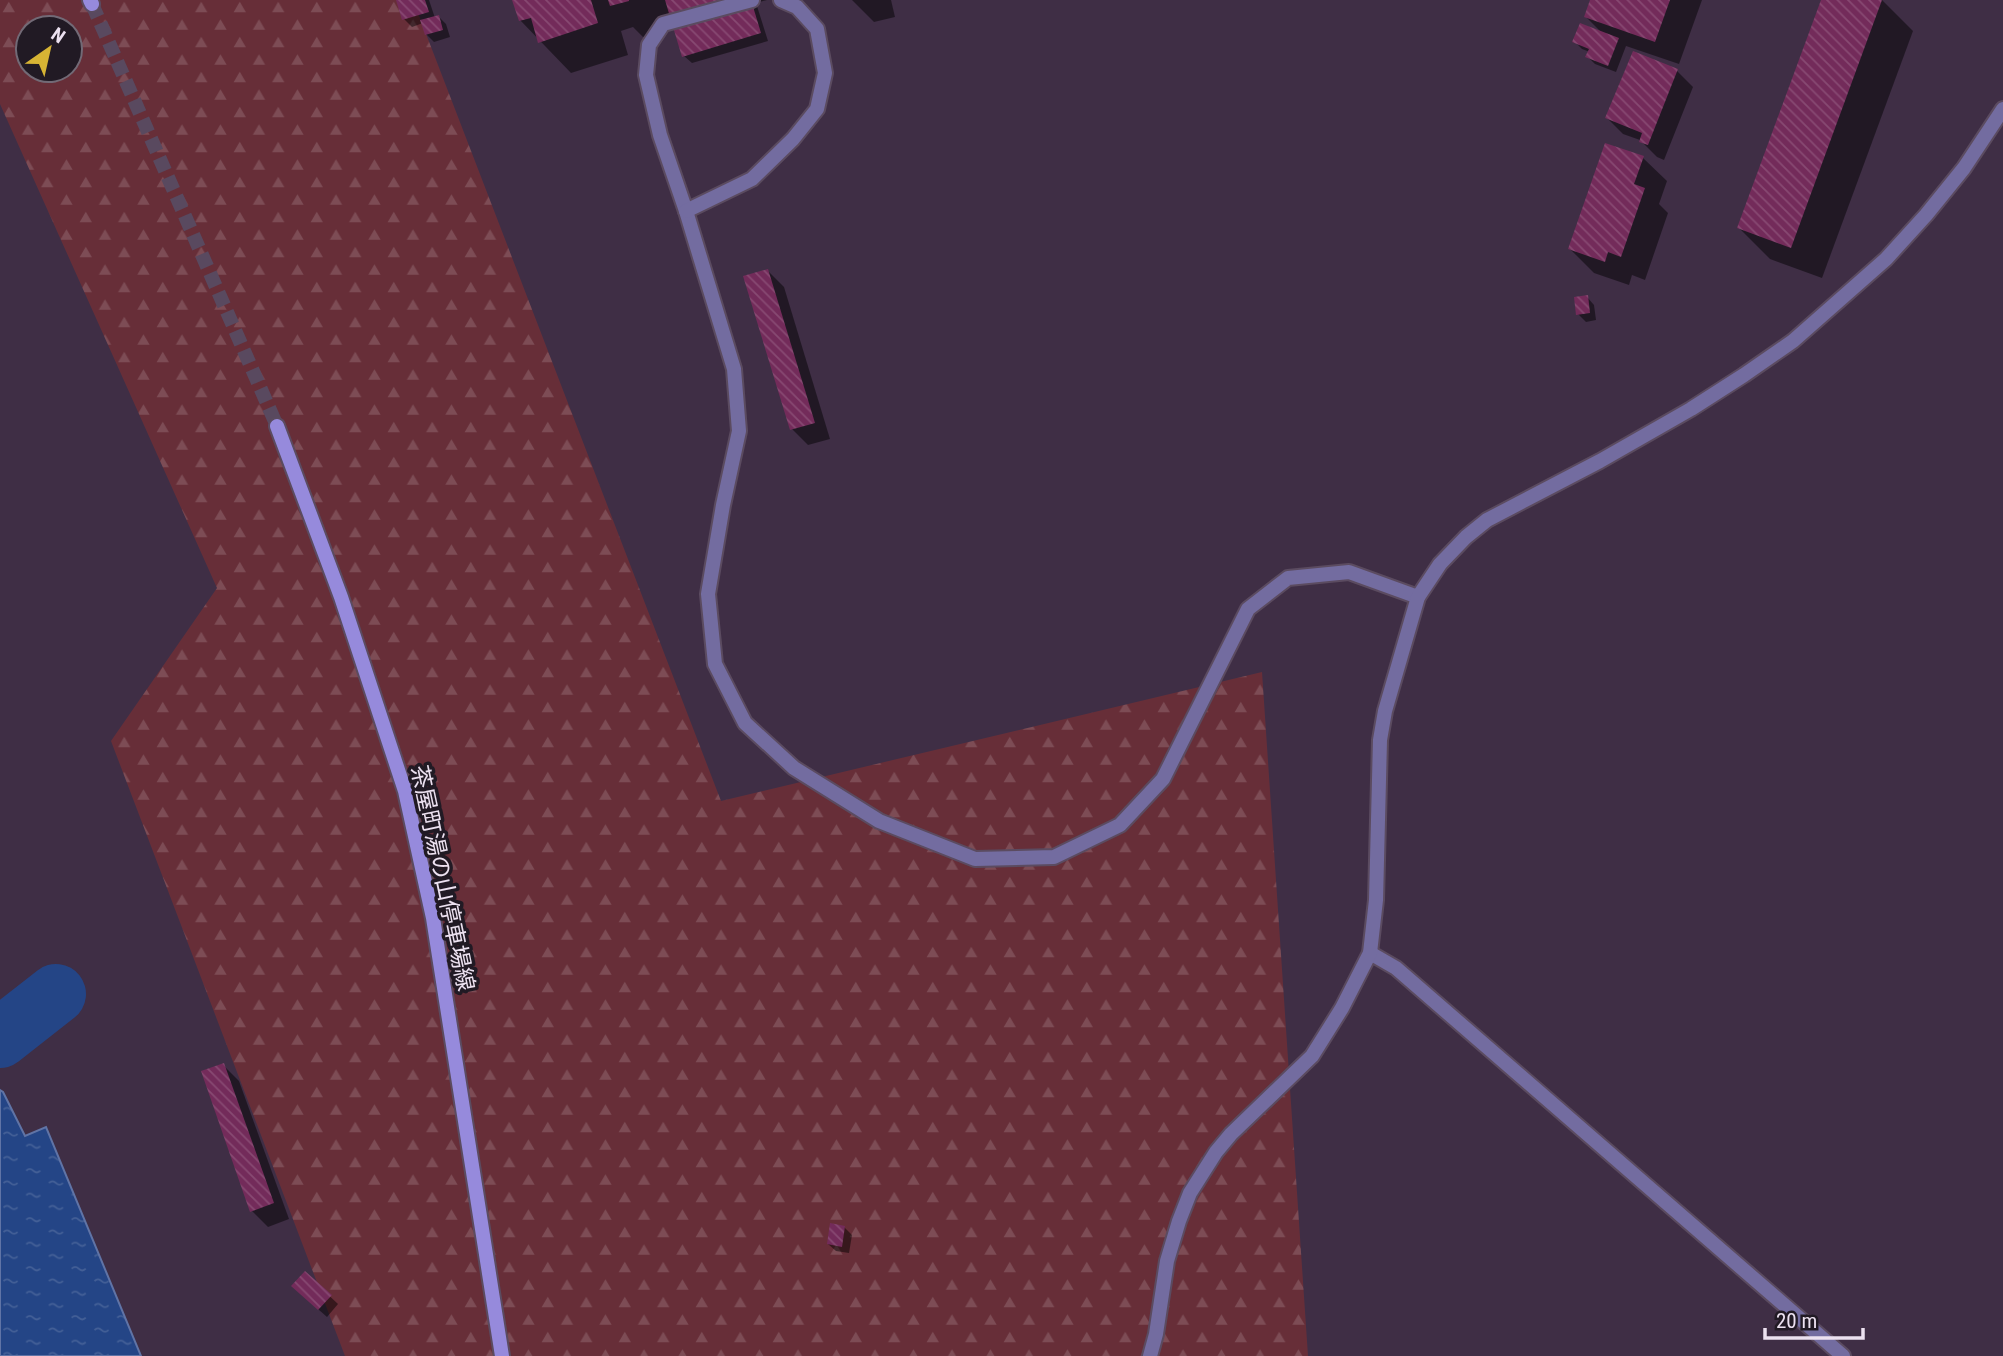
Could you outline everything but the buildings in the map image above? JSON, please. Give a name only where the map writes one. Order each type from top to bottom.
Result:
[{"type":"main road","name":"茶屋町湯の山停車場線","points":[[277,426],[341,597],[405,791],[433,918],[502,1356]]},
{"type":"street","points":[[752,0],[663,24],[649,45],[646,75],[660,135],[734,369],[739,431],[708,594],[715,664],[745,723],[794,768],[879,821],[975,859],[1054,857],[1120,825],[1164,779],[1248,609],[1288,578],[1349,572],[1418,597]]},
{"type":"street","points":[[686,211],[752,179],[793,139],[817,109],[825,73],[817,29],[797,7],[781,0]]},
{"type":"street","points":[[1150,1356],[1167,1261],[1191,1193],[1216,1152],[1231,1134],[1312,1056],[1342,1008],[1370,953],[1376,900],[1380,740],[1385,711],[1418,597],[1440,564],[1487,520],[1600,461],[1691,409],[1793,341],[1886,259],[1964,169],[2003,109]]},
{"type":"street","points":[[1370,953],[1407,977],[1843,1356]]},
{"type":"green space","points":[[0,0],[413,0],[721,801],[1262,672],[1308,1356],[345,1356],[111,741],[217,588],[0,104]]},
{"type":"water","points":[[0,1090],[25,1136],[46,1127],[141,1356],[0,1356]]},
{"type":"waterway","points":[[0,1038],[56,994]]},
{"type":"tunnel","points":[[92,4],[277,426]]}]
